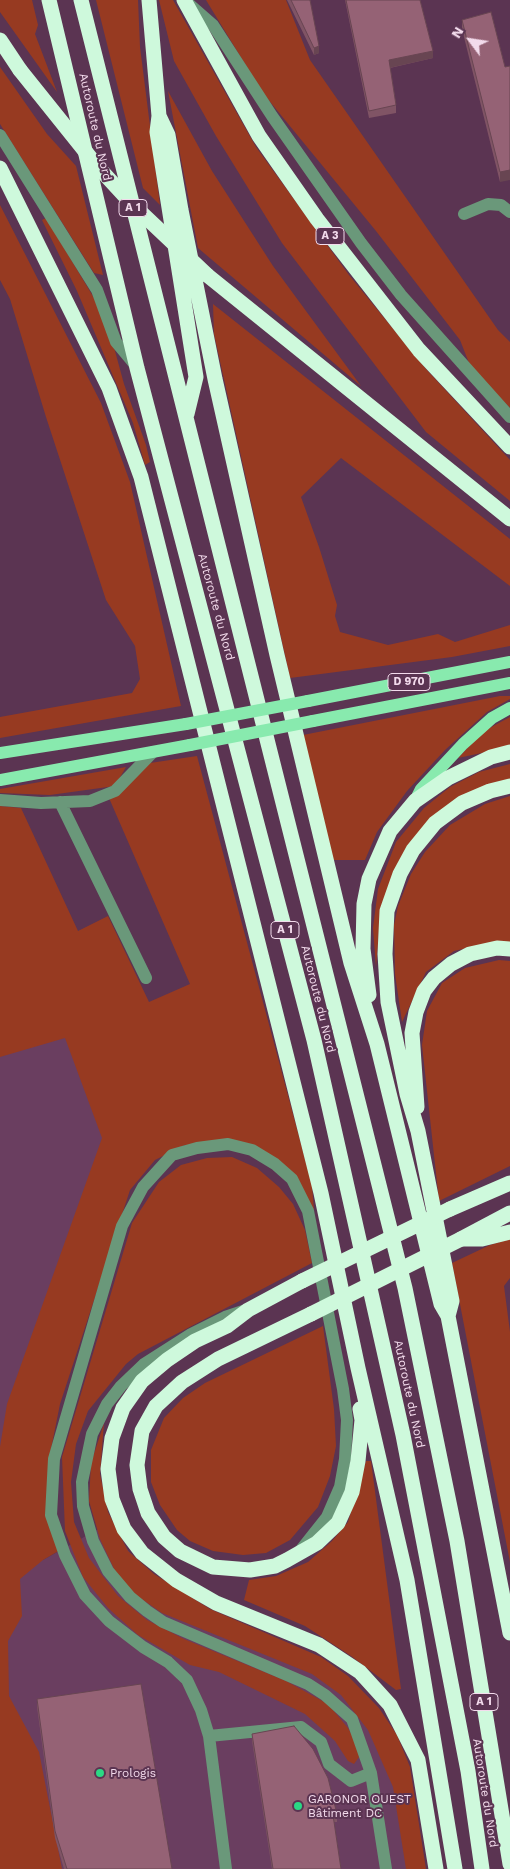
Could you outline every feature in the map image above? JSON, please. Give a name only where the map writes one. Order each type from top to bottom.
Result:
[{"type":"highway","name":"Autoroute du Nord","points":[[49,0],[137,368],[321,1069],[403,1435],[468,1771],[482,1869]]},
{"type":"highway","name":"Autoroute du Nord","points":[[81,0],[405,1288],[457,1541],[510,1864]]},
{"type":"highway","points":[[149,0],[158,116],[157,132],[196,377],[187,416]]},
{"type":"highway","name":"A 3","points":[[184,0],[259,136],[317,219],[419,350],[510,447]]},
{"type":"highway","points":[[0,40],[20,70],[97,166],[133,205],[207,275],[510,519]]},
{"type":"highway","points":[[158,116],[168,135],[180,210],[213,370],[277,656],[351,963],[377,1044],[441,1304],[448,1316],[510,1633]]},
{"type":"highway","points":[[0,168],[109,388],[141,477],[322,1193],[358,1368],[407,1580],[455,1869]]},
{"type":"highway","points":[[377,1044],[363,949],[364,904],[369,879],[385,840],[415,800],[466,768],[491,757],[510,752]]},
{"type":"highway","points":[[448,1316],[452,1301],[418,1131],[406,1094],[388,1002],[385,954],[387,911],[400,874],[413,850],[435,823],[462,804],[490,791],[510,786]]},
{"type":"highway","points":[[418,1131],[412,1033],[416,1012],[424,991],[434,978],[470,954],[497,948],[510,949]]},
{"type":"highway","points":[[454,1208],[510,1175]]},
{"type":"highway","points":[[436,1869],[418,1760],[390,1705],[360,1672],[319,1645],[216,1603],[176,1580],[142,1553],[124,1529],[112,1499],[108,1469],[112,1438],[123,1408],[142,1381],[166,1360],[195,1341],[227,1326],[248,1310],[302,1281],[510,1183]]},
{"type":"highway","points":[[358,1368],[358,1395],[362,1420],[358,1461],[352,1492],[338,1523],[318,1543],[275,1566],[244,1570],[213,1567],[191,1557],[164,1536],[148,1512],[140,1489],[137,1465],[142,1431],[147,1419],[169,1393],[218,1359],[510,1213]]},
{"type":"highway","points":[[460,1238],[482,1240],[510,1232]]},
{"type":"main road","name":"D 970","points":[[0,753],[186,724],[510,662]]},
{"type":"main road","name":"D 970","points":[[0,780],[510,683]]},
{"type":"main road","points":[[415,800],[421,789],[463,744],[492,718],[510,708]]},
{"type":"street","points":[[184,0],[213,26],[360,244],[402,295],[510,417]]},
{"type":"street","points":[[0,134],[97,290],[116,342],[137,368]]},
{"type":"street","points":[[464,214],[488,204],[501,205],[510,212]]},
{"type":"street","points":[[0,800],[41,803],[90,801],[116,791],[153,752]]},
{"type":"street","points":[[60,802],[146,978]]},
{"type":"street","points":[[226,1869],[209,1736],[201,1710],[187,1680],[168,1662],[143,1647],[109,1621],[85,1595],[65,1555],[51,1515],[54,1460],[122,1226],[143,1187],[172,1155],[197,1148],[228,1144],[252,1150],[274,1164],[292,1179],[308,1211],[343,1389],[347,1420],[345,1459],[340,1487],[327,1517],[300,1551]]},
{"type":"street","points":[[248,1310],[225,1317],[191,1334],[150,1360],[128,1378],[107,1404],[92,1434],[82,1482],[82,1506],[100,1556],[108,1571],[130,1597],[163,1622],[288,1674],[325,1695],[352,1719],[371,1773],[386,1869]]},
{"type":"street","points":[[209,1736],[301,1727],[321,1742],[330,1764],[350,1781],[371,1773]]},
{"type":"shaded area","points":[[0,0],[32,0],[38,25],[35,34],[57,92],[0,12]]},
{"type":"shaded area","points":[[96,0],[138,0],[140,47],[160,205],[143,188]]},
{"type":"shaded area","points":[[159,0],[173,0],[256,147],[349,275],[426,369],[510,460],[510,501],[426,432],[282,243],[216,136],[174,61]]},
{"type":"shaded area","points":[[206,0],[286,0],[310,60],[498,330],[510,342],[510,408],[471,368],[460,340],[376,231],[262,92]]},
{"type":"shaded area","points":[[0,67],[47,134],[76,166],[103,275],[94,273],[0,124]]},
{"type":"shaded area","points":[[168,91],[212,171],[273,266],[361,386],[198,248]]},
{"type":"shaded area","points":[[0,205],[101,403],[130,482],[181,706],[0,738],[0,717],[132,693],[140,679],[135,646],[106,600],[46,417],[10,299],[0,280]]},
{"type":"shaded area","points":[[46,218],[106,318],[124,384],[146,445],[150,462],[145,465],[133,423],[77,291],[42,220]]},
{"type":"shaded area","points":[[213,304],[510,539],[510,586],[341,458],[301,497],[337,605],[335,616],[340,632],[388,645],[438,634],[455,642],[510,625],[510,646],[452,657],[290,678],[214,334]]},
{"type":"shaded area","points":[[500,696],[510,696],[510,699],[487,712],[445,750],[407,791],[377,832],[365,860],[332,860],[303,735]]},
{"type":"shaded area","points":[[510,717],[510,747],[458,758],[484,731]]},
{"type":"shaded area","points":[[197,756],[312,1185],[314,1210],[258,1150],[185,1145],[155,1160],[130,1190],[60,1404],[50,1454],[51,1506],[62,1549],[43,1560],[20,1579],[22,1616],[8,1641],[9,1696],[39,1752],[62,1869],[0,1869],[0,1447],[7,1404],[102,1138],[65,1038],[0,1057],[0,806],[21,808],[78,931],[108,916],[149,1002],[190,984],[109,798],[150,763]]},
{"type":"shaded area","points":[[510,764],[510,780],[423,830],[379,931],[376,967],[373,928],[378,889],[396,842],[424,808],[450,787],[479,772]]},
{"type":"shaded area","points":[[126,767],[115,786],[50,795],[0,793],[0,789]]},
{"type":"shaded area","points":[[510,796],[510,945],[489,943],[454,951],[426,972],[402,1022],[395,974],[394,925],[398,906],[411,874],[425,852],[450,825],[485,804]]},
{"type":"shaded area","points":[[499,960],[510,961],[510,1166],[439,1201],[422,1045],[427,1011],[442,983],[465,968]]},
{"type":"shaded area","points":[[75,969],[113,1178],[30,1443],[43,1560],[111,1522],[138,1567],[188,1609],[324,1672],[381,1726],[414,1869],[0,1869],[0,994]]},
{"type":"shaded area","points":[[232,1157],[257,1168],[279,1187],[293,1204],[305,1230],[312,1263],[138,1354],[126,1364],[88,1411],[76,1444],[71,1482],[74,1522],[89,1558],[118,1596],[147,1620],[184,1639],[286,1681],[328,1704],[348,1728],[357,1744],[359,1757],[354,1764],[348,1761],[335,1741],[305,1714],[219,1672],[190,1665],[138,1635],[108,1608],[83,1577],[65,1531],[62,1457],[132,1223],[159,1182],[181,1165],[207,1158]]},
{"type":"shaded area","points":[[510,1239],[510,1278],[504,1286],[510,1332],[510,1562],[452,1263],[490,1245]]},
{"type":"shaded area","points":[[323,1326],[334,1409],[336,1446],[330,1476],[318,1507],[290,1540],[266,1553],[243,1555],[213,1551],[190,1541],[177,1530],[160,1505],[151,1482],[151,1450],[164,1418],[183,1398],[205,1383]]},
{"type":"shaded area","points":[[104,1423],[100,1474],[108,1512],[128,1551],[154,1574],[210,1609],[321,1657],[348,1676],[379,1708],[397,1735],[410,1767],[426,1869],[406,1869],[393,1787],[368,1730],[341,1695],[312,1674],[162,1613],[133,1593],[116,1573],[100,1539],[89,1501],[91,1463]]},
{"type":"shaded area","points":[[366,1461],[371,1461],[401,1689],[396,1690],[351,1656],[305,1626],[244,1600],[249,1580],[276,1576],[308,1562],[332,1541],[348,1522]]},
{"type":"building","points":[[291,0],[310,0],[319,46],[314,48]]},
{"type":"building","points":[[346,0],[420,0],[433,51],[389,60],[396,105],[369,111]]},
{"type":"building","points":[[491,12],[505,67],[510,66],[510,170],[500,172],[462,20]]},
{"type":"building","name":"Prologis","points":[[141,1684],[172,1869],[67,1869],[55,1831],[37,1699]]},
{"type":"building","name":"GARONOR OUEST Bâtiment DC","points":[[294,1726],[313,1749],[328,1778],[337,1814],[333,1815],[341,1869],[273,1869],[252,1734]]},
{"type":"place","name":"Prologis","points":[[100,1773]]},
{"type":"place","name":"GARONOR OUEST Bâtiment DC","points":[[298,1806]]}]
